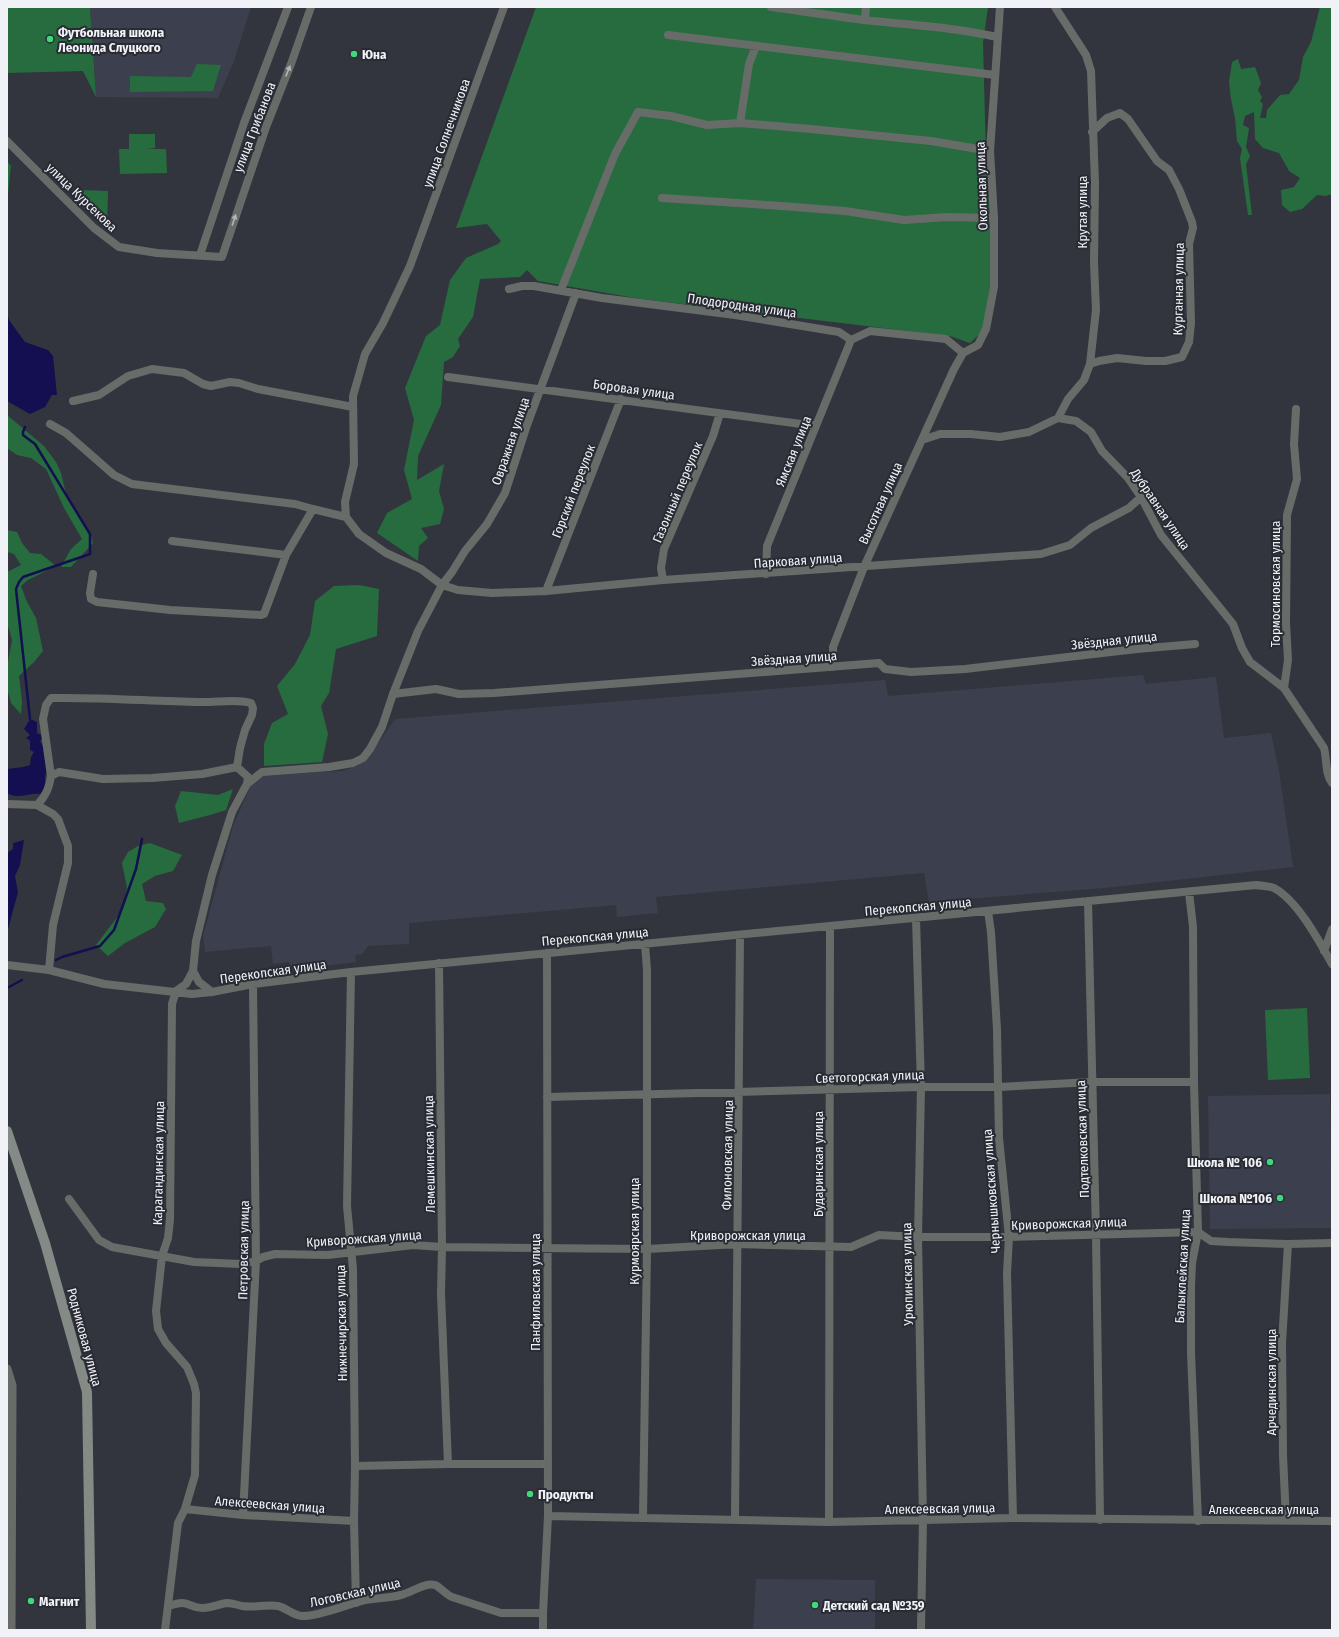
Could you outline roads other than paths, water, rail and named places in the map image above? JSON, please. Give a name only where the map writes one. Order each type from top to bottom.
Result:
[{"type":"main road","name":"Родниковая улица","points":[[7,1131],[45,1243],[87,1392],[91,1630]]},
{"type":"street","name":"улица Грибанова","points":[[200,255],[244,123],[288,7]]},
{"type":"street","name":"улица Грибанова","points":[[222,257],[266,127],[291,64],[311,7]]},
{"type":"street","name":"улица Солнечникова","points":[[346,517],[345,502],[354,464],[353,396],[365,354],[383,323],[410,266],[504,7]]},
{"type":"street","points":[[771,7],[865,20],[961,30],[997,37]]},
{"type":"street","points":[[865,20],[866,7]]},
{"type":"street","name":"Окольная улица","points":[[963,353],[978,345],[986,329],[994,287],[994,218],[990,151],[1000,7]]},
{"type":"street","name":"Крутая улица","points":[[1055,7],[1086,55],[1091,71],[1095,183],[1094,263],[1096,310],[1090,364],[1084,380],[1068,399],[1058,418]]},
{"type":"street","points":[[668,35],[995,75]]},
{"type":"street","points":[[740,123],[749,64],[756,46]]},
{"type":"street","points":[[561,290],[615,154],[638,112],[671,116],[707,125],[740,123],[931,141],[990,151]]},
{"type":"street","name":"Курганная улица","points":[[1090,364],[1117,358],[1165,361],[1182,357],[1190,342],[1189,244],[1193,228],[1179,189],[1169,170],[1158,161],[1128,119],[1120,113],[1107,118],[1092,132]]},
{"type":"street","name":"улица Курсекова","points":[[7,141],[94,228],[120,247],[157,253],[222,257]]},
{"type":"street","points":[[662,198],[845,211],[904,220],[947,217],[994,218]]},
{"type":"street","name":"Плодородная улица","points":[[509,289],[522,286],[534,286],[602,298],[735,315],[839,332],[851,340]]},
{"type":"street","name":"Овражная улица","points":[[247,784],[262,772],[329,767],[353,763],[363,758],[370,749],[382,727],[393,694],[418,631],[442,585],[465,551],[487,524],[505,493],[520,444],[576,293]]},
{"type":"street","points":[[851,340],[870,331],[946,339],[963,353]]},
{"type":"street","name":"Ямская улица","points":[[766,574],[767,546],[851,340]]},
{"type":"street","name":"Высотная улица","points":[[833,667],[833,647],[864,567],[954,369],[963,353]]},
{"type":"street","points":[[73,401],[99,395],[128,376],[152,369],[184,373],[203,384],[211,386],[230,382],[239,383],[258,389],[353,406]]},
{"type":"street","name":"Боровая улица","points":[[448,376],[816,426]]},
{"type":"street","name":"Горский переулок","points":[[546,591],[621,399]]},
{"type":"street","name":"Тормосиновская улица","points":[[1284,688],[1288,660],[1286,622],[1287,515],[1297,479],[1294,444],[1296,409]]},
{"type":"street","name":"Газонный переулок","points":[[663,580],[661,568],[664,549],[713,436],[720,413]]},
{"type":"street","points":[[922,440],[940,434],[1000,436],[1029,432],[1058,418]]},
{"type":"street","name":"Дубравная улица","points":[[1058,418],[1076,421],[1091,432],[1102,451],[1128,478],[1141,497],[1161,535],[1233,624],[1242,648],[1250,662],[1284,688],[1324,748],[1327,757],[1328,778],[1332,783]]},
{"type":"street","points":[[50,424],[66,433],[114,475],[132,484],[295,504],[346,517],[359,534],[381,549],[421,568],[442,585]]},
{"type":"street","name":"Парковая улица","points":[[442,585],[458,590],[492,593],[546,591],[663,580],[1042,554],[1070,545],[1091,528],[1129,508],[1141,497]]},
{"type":"street","points":[[93,574],[90,593],[91,599],[97,602],[170,610],[261,615],[264,614],[274,590],[286,555],[313,509]]},
{"type":"street","points":[[172,541],[286,555]]},
{"type":"street","name":"Звёздная улица","points":[[393,694],[436,689],[459,694],[494,693],[879,663],[885,669],[906,673],[965,669],[1137,649],[1195,644]]},
{"type":"street","points":[[37,805],[44,798],[49,789],[51,776],[43,719],[46,705],[51,698],[200,702],[244,701],[251,703],[253,708],[252,715],[245,730],[237,767]]},
{"type":"street","points":[[176,991],[186,984],[193,971],[196,941],[212,875],[232,812],[247,784],[248,777],[237,767]]},
{"type":"street","points":[[51,776],[59,772],[104,779],[152,778],[202,774],[237,767]]},
{"type":"street","points":[[7,804],[37,805],[53,814],[58,819],[68,846],[69,855],[66,873],[53,925],[50,950],[50,970]]},
{"type":"street","points":[[1189,892],[1256,885],[1273,888],[1285,895],[1294,904],[1332,964]]},
{"type":"street","name":"Перекопская улица","points":[[7,966],[50,970],[104,984],[192,994],[212,992],[253,984],[439,963],[1189,892]]},
{"type":"street","name":"Балыклейская улица","points":[[1189,892],[1193,927],[1194,1082],[1198,1232],[1192,1263],[1191,1353],[1198,1521]]},
{"type":"street","name":"Подтелковская улица","points":[[1088,901],[1096,1234],[1100,1520]]},
{"type":"street","name":"Чернышковская улица","points":[[988,911],[992,947],[999,1087],[999,1138],[1009,1237],[1007,1273],[1013,1518]]},
{"type":"street","name":"Урюпинская улица","points":[[916,918],[921,1086],[918,1237],[923,1519],[922,1630]]},
{"type":"street","name":"Бударинская улица","points":[[829,1522],[830,926]]},
{"type":"street","points":[[1324,951],[1332,929]]},
{"type":"street","name":"Филоновская улица","points":[[735,1520],[740,1092],[740,934]]},
{"type":"street","name":"Курмоярская улица","points":[[643,1518],[647,1249],[647,970],[645,944]]},
{"type":"street","name":"Панфиловская улица","points":[[543,1630],[548,1516],[547,953]]},
{"type":"street","name":"Лемешкинская улица","points":[[439,963],[442,1247],[441,1294],[448,1464]]},
{"type":"street","points":[[193,971],[199,982],[212,992]]},
{"type":"street","name":"Нижнечирская улица","points":[[352,972],[347,1206],[353,1269],[355,1466],[354,1521],[356,1603]]},
{"type":"street","name":"Петровская улица","points":[[244,1515],[256,1261],[253,984]]},
{"type":"street","name":"Карагандинская улица","points":[[165,1630],[178,1523],[185,1510],[195,1475],[196,1393],[194,1384],[187,1367],[166,1343],[158,1329],[156,1311],[162,1256],[168,1238],[170,1219],[172,1011],[176,991]]},
{"type":"street","name":"Светогорская улица","points":[[547,1097],[921,1086],[999,1087],[1092,1082],[1194,1082]]},
{"type":"street","name":"Криворожская улица","points":[[69,1199],[99,1240],[112,1247],[194,1262],[241,1264],[256,1261],[263,1257],[275,1254],[328,1255],[351,1251],[413,1245],[442,1247],[647,1249],[738,1244],[850,1247],[879,1235],[918,1237],[1009,1237],[1198,1232],[1211,1240],[1288,1244],[1332,1243]]},
{"type":"street","name":"Арчединская улица","points":[[1286,1520],[1283,1456],[1282,1343],[1288,1244]]},
{"type":"street","points":[[7,1368],[12,1385],[10,1521],[11,1630]]},
{"type":"street","points":[[355,1466],[547,1464]]},
{"type":"street","name":"Алексеевская улица","points":[[185,1510],[354,1521]]},
{"type":"street","name":"Алексеевская улица","points":[[548,1516],[829,1522],[1013,1518],[1198,1521],[1332,1521]]},
{"type":"street","name":"Логовская улица","points":[[169,1606],[181,1602],[191,1604],[198,1608],[230,1603],[242,1606],[275,1606],[281,1607],[296,1615],[304,1616],[356,1603],[400,1596],[429,1584],[435,1584],[446,1595],[452,1598],[501,1613],[543,1613]]},
{"type":"waterway","points":[[25,427],[23,435],[35,444],[90,534],[90,554],[23,577],[16,589],[30,719]]},
{"type":"waterway","points":[[56,960],[100,946],[114,930],[136,869],[142,839]]},
{"type":"waterway","points":[[7,988],[22,980]]},
{"type":"place","name":"Футбольная школа Леонида Слуцкого","points":[[50,39]]},
{"type":"place","name":"Юна","points":[[354,54]]},
{"type":"place","name":"Школа № 106","points":[[1270,1162]]},
{"type":"place","name":"Школа №106","points":[[1280,1198]]},
{"type":"place","name":"Продукты","points":[[530,1494]]},
{"type":"place","name":"Магнит","points":[[31,1601]]},
{"type":"place","name":"Детский сад №359","points":[[815,1605]]}]
